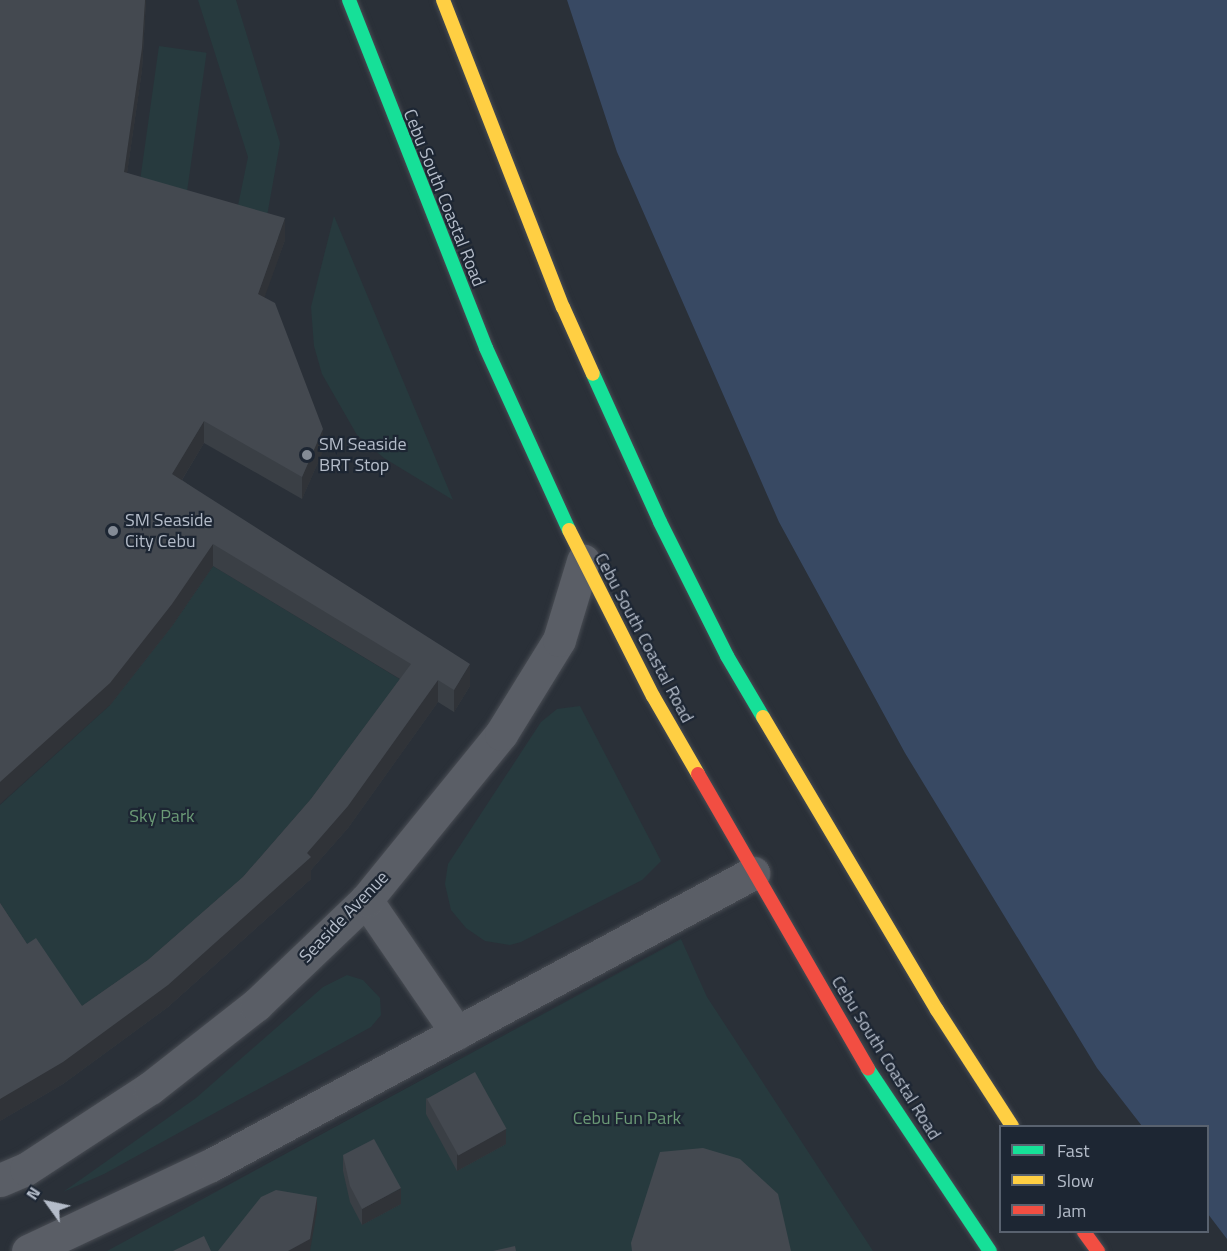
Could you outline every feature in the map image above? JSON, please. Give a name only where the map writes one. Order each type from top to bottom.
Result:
[{"type":"highway","name":"Cebu South Coastal Road","points":[[349,0],[486,348],[583,561],[653,696],[856,1051],[990,1251]]},
{"type":"highway","points":[[443,0],[563,307],[660,522],[717,635],[937,1011],[1011,1125]]},
{"type":"highway","points":[[1085,1233],[1098,1251]]},
{"type":"street","name":"Seaside Avenue","points":[[0,1180],[26,1169],[150,1088],[256,1005],[366,900],[501,734],[560,640],[583,561]]},
{"type":"street","points":[[28,1251],[211,1165],[753,873]]},
{"type":"street","points":[[366,900],[457,1034]]},
{"type":"green space","points":[[198,0],[236,0],[280,143],[264,233],[234,225],[248,157]]},
{"type":"green space","points":[[159,46],[207,53],[186,199],[138,193]]},
{"type":"green space","points":[[334,216],[453,500],[384,458],[357,435],[322,374],[314,346],[311,307]]},
{"type":"green space","name":"Sky Park","points":[[213,566],[411,686],[277,862],[0,1080],[0,805],[110,705],[172,626]]},
{"type":"green space","points":[[580,706],[661,861],[642,880],[521,942],[510,945],[485,941],[466,928],[451,910],[445,884],[448,864],[541,722],[557,709]]},
{"type":"green space","name":"Cebu Fun Park","points":[[681,939],[707,997],[873,1251],[107,1251]]},
{"type":"green space","points":[[347,975],[363,980],[380,998],[381,1015],[371,1027],[104,1174],[63,1192],[196,1098],[323,987]]},
{"type":"water","points":[[567,0],[1227,0],[1227,1239],[1209,1215],[1209,1125],[1141,1125],[1097,1068],[905,753],[779,522],[617,152]]},
{"type":"building","name":"SM Seaside City Cebu","points":[[0,0],[145,0],[142,48],[124,172],[285,218],[258,294],[275,303],[323,429],[302,477],[204,421],[172,474],[470,664],[454,690],[438,680],[348,806],[307,853],[311,857],[168,985],[63,1062],[0,1099],[0,903],[27,944],[36,938],[82,1006],[148,960],[243,877],[311,799],[411,664],[213,544],[172,604],[110,683],[0,782]]},
{"type":"building","points":[[475,1072],[507,1129],[458,1156],[427,1099]]},
{"type":"building","points":[[374,1139],[401,1188],[362,1209],[350,1186],[343,1155]]},
{"type":"building","points":[[703,1148],[740,1159],[778,1194],[791,1251],[632,1251],[631,1243],[660,1152]]},
{"type":"building","points":[[276,1190],[317,1197],[310,1239],[288,1251],[218,1251],[261,1197]]},
{"type":"building","points":[[204,1236],[211,1251],[173,1251]]},
{"type":"building","points":[[515,1246],[516,1251],[493,1251]]},
{"type":"traffic: fast","points":[[349,0],[486,348],[569,530]]},
{"type":"traffic: fast","points":[[593,374],[660,522],[727,656],[763,717]]},
{"type":"traffic: fast","points":[[868,1069],[990,1251]]},
{"type":"traffic: slow","points":[[443,0],[563,307],[593,374]]},
{"type":"traffic: slow","points":[[569,530],[653,696],[698,774]]},
{"type":"traffic: slow","points":[[763,717],[937,1010],[1011,1125]]},
{"type":"traffic: jam","points":[[698,774],[868,1069]]},
{"type":"traffic: jam","points":[[1085,1233],[1098,1251]]},
{"type":"place","name":"SM Seaside BRT Stop","points":[[307,455]]},
{"type":"place","name":"SM Seaside City Cebu","points":[[113,531]]}]
